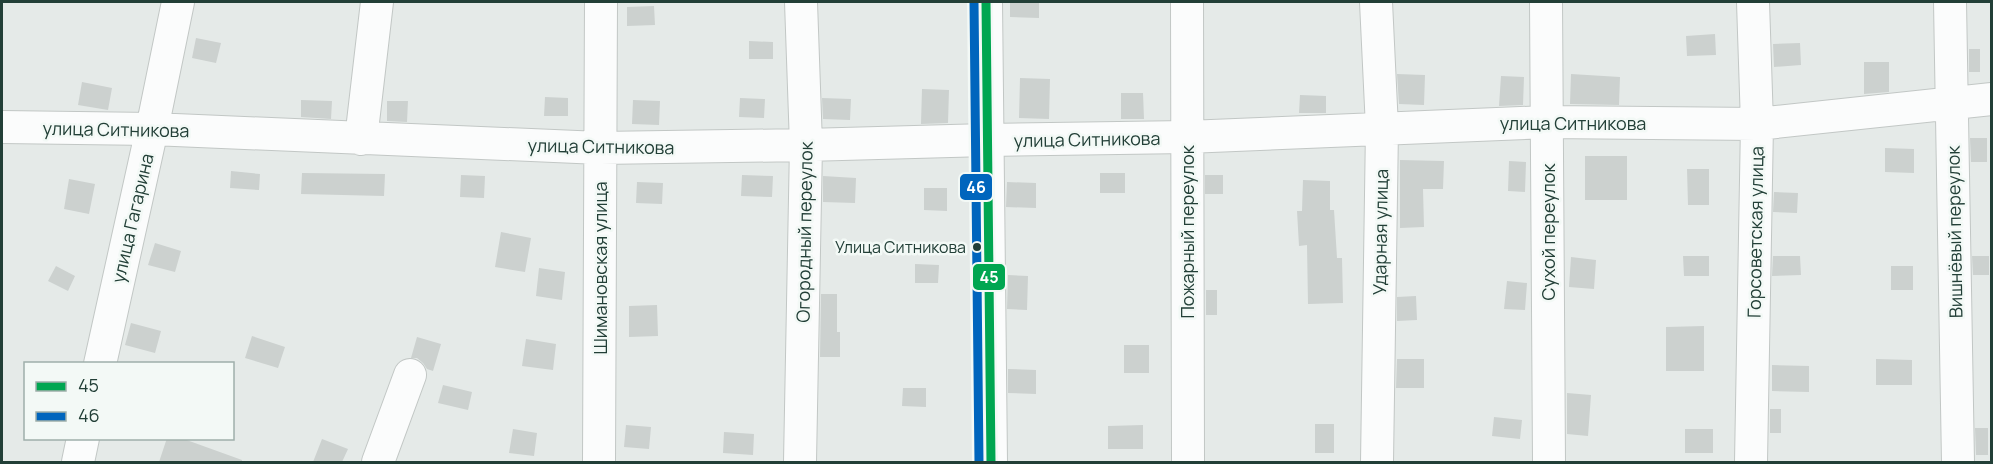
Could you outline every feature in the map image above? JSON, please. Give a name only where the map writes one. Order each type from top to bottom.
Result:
[{"type":"street","name":"улица Гагарина","points":[[100,362],[178,2]]},
{"type":"street","points":[[361,139],[377,2]]},
{"type":"street","name":"Шимановская улица","points":[[599,462],[601,2]]},
{"type":"street","name":"Огородный переулок","points":[[800,462],[806,145],[801,2]]},
{"type":"street","points":[[986,2],[991,462]]},
{"type":"street","name":"Пожарный переулок","points":[[1187,2],[1188,462]]},
{"type":"street","name":"Ударная улица","points":[[1376,2],[1382,128],[1377,462]]},
{"type":"street","name":"Сухой переулок","points":[[1546,2],[1549,462]]},
{"type":"street","name":"Горсоветская улица","points":[[1751,462],[1757,124],[1753,2]]},
{"type":"street","name":"Вишнёвый переулок","points":[[1950,2],[1958,462]]},
{"type":"street","name":"улица Ситникова","points":[[2,127],[152,129],[600,148],[1187,137],[1547,122],[1757,124],[1992,99]]},
{"type":"street","points":[[378,462],[410,375]]},
{"type":"street","points":[[78,462],[83,440]]},
{"type":"building","points":[[1010,2],[1039,2],[1039,18],[1010,17]]},
{"type":"building","points":[[654,6],[655,25],[627,26],[627,7]]},
{"type":"building","points":[[1715,34],[1716,55],[1687,56],[1686,36]]},
{"type":"building","points":[[196,38],[221,43],[216,63],[192,58]]},
{"type":"building","points":[[749,41],[773,42],[773,59],[749,59]]},
{"type":"building","points":[[1800,43],[1801,65],[1774,67],[1773,44]]},
{"type":"building","points":[[1969,49],[1980,49],[1980,72],[1969,72]]},
{"type":"building","points":[[1864,62],[1889,62],[1889,92],[1864,94]]},
{"type":"building","points":[[1397,74],[1425,75],[1424,105],[1399,104]]},
{"type":"building","points":[[1571,74],[1620,77],[1619,105],[1570,104]]},
{"type":"building","points":[[1501,76],[1524,77],[1523,105],[1499,106]]},
{"type":"building","points":[[1020,78],[1050,79],[1049,119],[1019,118]]},
{"type":"building","points":[[82,82],[112,88],[108,110],[78,105]]},
{"type":"building","points":[[922,89],[949,90],[948,123],[921,124]]},
{"type":"building","points":[[1121,93],[1143,93],[1144,119],[1121,119]]},
{"type":"building","points":[[1300,95],[1326,96],[1326,113],[1299,113]]},
{"type":"building","points":[[545,97],[568,98],[568,116],[544,116]]},
{"type":"building","points":[[740,98],[765,99],[764,118],[739,117]]},
{"type":"building","points":[[822,98],[851,99],[850,120],[823,119]]},
{"type":"building","points":[[301,100],[332,101],[331,119],[301,117]]},
{"type":"building","points":[[633,100],[660,101],[659,125],[632,124]]},
{"type":"building","points":[[387,101],[408,101],[407,122],[387,121]]},
{"type":"building","points":[[1970,138],[1987,138],[1987,162],[1971,162]]},
{"type":"building","points":[[1885,148],[1914,149],[1914,173],[1885,172]]},
{"type":"building","points":[[1585,156],[1627,156],[1627,200],[1585,200]]},
{"type":"building","points":[[1400,160],[1444,161],[1443,189],[1423,189],[1424,227],[1400,228]]},
{"type":"building","points":[[1509,161],[1526,162],[1525,192],[1508,191]]},
{"type":"building","points":[[1687,169],[1709,169],[1709,205],[1688,205]]},
{"type":"building","points":[[231,171],[260,174],[259,190],[230,188]]},
{"type":"building","points":[[302,173],[385,174],[384,196],[301,194]]},
{"type":"building","points":[[1100,173],[1125,173],[1125,193],[1100,193]]},
{"type":"building","points":[[461,175],[485,176],[484,198],[460,197]]},
{"type":"building","points":[[742,175],[773,176],[772,197],[741,196]]},
{"type":"building","points":[[1205,175],[1223,175],[1223,194],[1205,194]]},
{"type":"building","points":[[823,176],[856,178],[855,203],[823,202]]},
{"type":"building","points":[[69,179],[95,184],[89,214],[64,209]]},
{"type":"building","points":[[1303,180],[1330,181],[1330,210],[1334,210],[1337,258],[1342,258],[1343,303],[1308,304],[1307,245],[1299,246],[1297,211],[1302,211]]},
{"type":"building","points":[[637,182],[663,183],[662,204],[636,203]]},
{"type":"building","points":[[1007,182],[1036,183],[1036,208],[1006,207]]},
{"type":"building","points":[[924,188],[947,188],[947,211],[924,210]]},
{"type":"building","points":[[1774,192],[1798,193],[1797,213],[1773,212]]},
{"type":"building","points":[[501,232],[531,238],[525,272],[495,267]]},
{"type":"building","points":[[155,243],[181,251],[175,272],[148,265]]},
{"type":"building","points":[[1683,256],[1709,256],[1709,276],[1684,276]]},
{"type":"building","points":[[1773,256],[1800,256],[1801,275],[1772,276]]},
{"type":"building","points":[[1972,256],[1989,256],[1989,275],[1973,275]]},
{"type":"building","points":[[1571,257],[1596,260],[1594,289],[1569,287]]},
{"type":"building","points":[[915,264],[939,265],[938,283],[915,283]]},
{"type":"building","points":[[56,266],[75,276],[68,291],[48,281]]},
{"type":"building","points":[[1891,266],[1913,266],[1913,290],[1891,290]]},
{"type":"building","points":[[539,268],[565,272],[562,300],[536,296]]},
{"type":"building","points":[[1008,275],[1028,276],[1027,310],[1007,309]]},
{"type":"building","points":[[1507,281],[1527,283],[1525,310],[1504,309]]},
{"type":"building","points":[[1206,290],[1217,290],[1217,315],[1206,315]]},
{"type":"building","points":[[821,294],[837,294],[837,332],[840,332],[840,357],[820,357]]},
{"type":"building","points":[[1416,296],[1417,320],[1397,321],[1397,297]]},
{"type":"building","points":[[657,305],[658,336],[629,337],[629,306]]},
{"type":"building","points":[[131,323],[161,331],[155,353],[125,345]]},
{"type":"building","points":[[1704,326],[1704,371],[1666,371],[1666,327]]},
{"type":"building","points":[[252,336],[285,347],[278,368],[245,358]]},
{"type":"building","points":[[417,337],[441,344],[433,371],[427,369],[417,358],[411,358]]},
{"type":"building","points":[[526,339],[556,344],[553,370],[522,366]]},
{"type":"building","points":[[1124,345],[1149,345],[1149,373],[1124,373]]},
{"type":"building","points":[[1397,359],[1424,359],[1424,388],[1396,388]]},
{"type":"building","points":[[1876,359],[1912,360],[1912,385],[1876,385]]},
{"type":"building","points":[[1772,365],[1809,366],[1809,392],[1772,391]]},
{"type":"building","points":[[1008,369],[1036,370],[1036,394],[1008,393]]},
{"type":"building","points":[[443,385],[472,392],[468,410],[438,403]]},
{"type":"building","points":[[903,388],[926,388],[926,407],[902,406]]},
{"type":"building","points":[[1567,393],[1591,395],[1588,436],[1567,434]]},
{"type":"building","points":[[1770,409],[1781,409],[1781,433],[1770,433]]},
{"type":"building","points":[[1494,417],[1522,420],[1520,439],[1492,436]]},
{"type":"building","points":[[1315,424],[1334,424],[1334,453],[1315,453]]},
{"type":"building","points":[[626,425],[651,427],[649,449],[624,447]]},
{"type":"building","points":[[1143,425],[1143,449],[1108,449],[1108,426]]},
{"type":"building","points":[[1975,428],[1988,428],[1988,455],[1976,455]]},
{"type":"building","points":[[513,429],[537,433],[534,456],[509,453]]},
{"type":"building","points":[[1685,429],[1713,429],[1713,453],[1685,453]]},
{"type":"building","points":[[724,432],[754,434],[753,455],[723,453]]},
{"type":"building","points":[[322,439],[348,449],[342,462],[313,462]]},
{"type":"building","points":[[166,440],[187,440],[242,460],[242,462],[159,462]]},
{"type":"transit line","name":"46","points":[[974,2],[979,462]]},
{"type":"transit line","name":"45","points":[[986,2],[991,462]]},
{"type":"place","name":"Улица Ситникова","points":[[977,247]]}]
